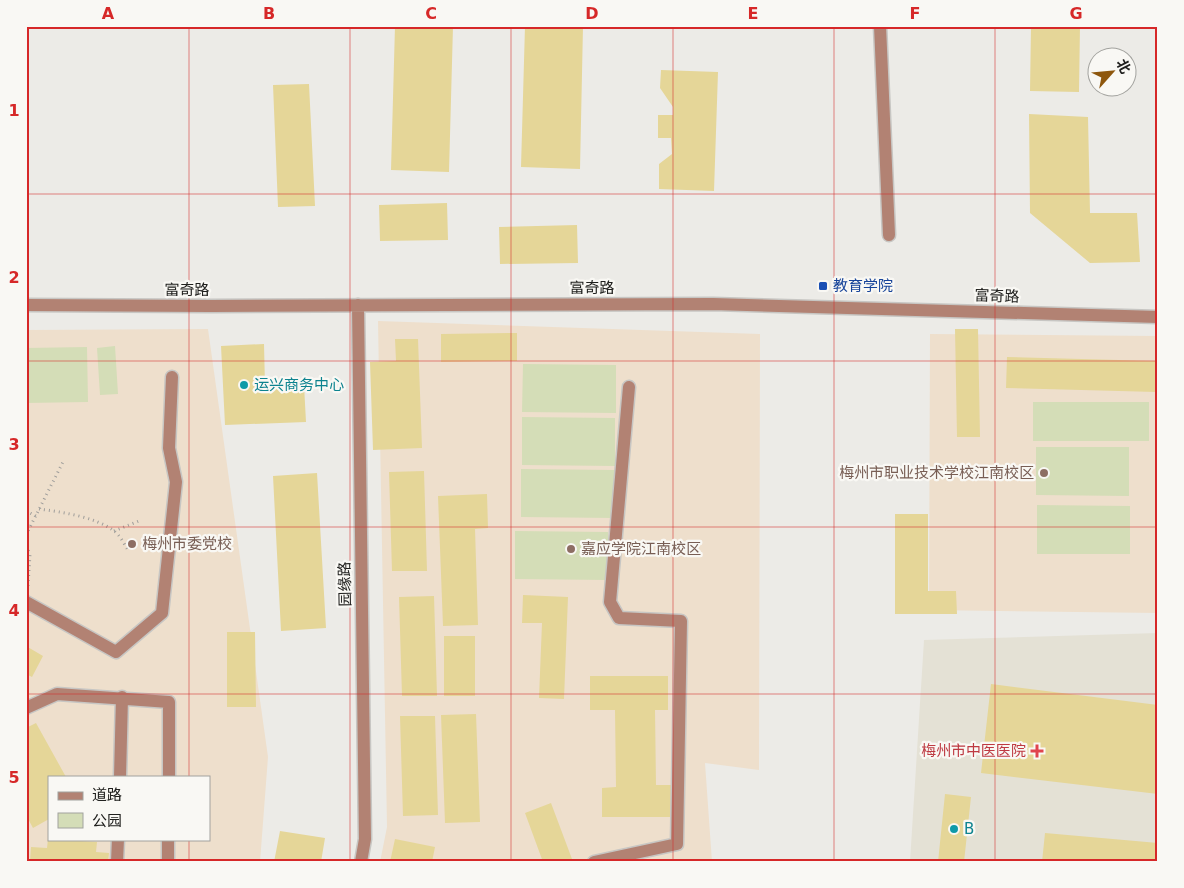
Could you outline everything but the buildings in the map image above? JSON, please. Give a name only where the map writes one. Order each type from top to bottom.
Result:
[{"type":"street","points":[[880,26],[889,235]]},
{"type":"street","name":"富奇路","points":[[26,305],[713,304],[1158,317]]},
{"type":"street","name":"园缘路","points":[[358,305],[365,839],[361,862]]},
{"type":"street","points":[[27,596],[116,652],[162,613],[176,482],[169,448],[172,377]]},
{"type":"street","points":[[594,862],[677,844],[681,621],[619,618],[610,602],[629,387]]},
{"type":"street","points":[[26,708],[56,694],[122,697],[169,702],[169,776]]},
{"type":"street","points":[[120,776],[122,697]]},
{"type":"street","points":[[117,862],[118,840]]},
{"type":"street","points":[[168,840],[168,862]]},
{"type":"path","points":[[26,535],[64,460]]},
{"type":"path","points":[[39,509],[69,513],[114,531],[128,550]]},
{"type":"path","points":[[26,511],[36,516]]},
{"type":"path","points":[[114,531],[139,521]]},
{"type":"path","points":[[26,546],[30,554],[27,596]]},
{"type":"shaded area","name":"嘉应学院江南校区","points":[[378,321],[760,334],[759,770],[705,763],[712,862],[380,862],[387,827]]},
{"type":"shaded area","name":"梅州市委党校","points":[[208,329],[268,757],[260,862],[26,862],[26,330]]},
{"type":"shaded area","name":"梅州市职业技术学校江南校区","points":[[930,334],[1158,336],[1158,613],[929,610]]},
{"type":"shaded area","name":"梅州市中医医院","points":[[1158,633],[1158,862],[910,862],[924,640]]},
{"type":"green space","points":[[115,346],[118,394],[100,395],[97,348]]},
{"type":"green space","points":[[87,347],[88,402],[26,403],[26,348]]},
{"type":"green space","points":[[523,364],[616,365],[616,413],[522,412]]},
{"type":"green space","points":[[1033,402],[1149,402],[1149,441],[1033,441]]},
{"type":"green space","points":[[522,417],[615,418],[615,466],[522,465]]},
{"type":"green space","points":[[1036,447],[1129,447],[1129,496],[1036,495]]},
{"type":"green space","points":[[521,469],[615,470],[614,518],[521,517]]},
{"type":"green space","points":[[1037,505],[1130,506],[1130,554],[1037,554]]},
{"type":"green space","points":[[515,531],[608,532],[608,580],[515,579]]},
{"type":"place","name":"教育学院","points":[[823,286]]},
{"type":"place","name":"运兴商务中心","points":[[244,385]]},
{"type":"place","name":"梅州市职业技术学校江南校区","points":[[1044,473]]},
{"type":"place","name":"梅州市委党校","points":[[132,544]]},
{"type":"place","name":"嘉应学院江南校区","points":[[571,549]]},
{"type":"place","name":"梅州市中医医院","points":[[1037,751]]},
{"type":"place","name":"B","points":[[954,829]]}]
